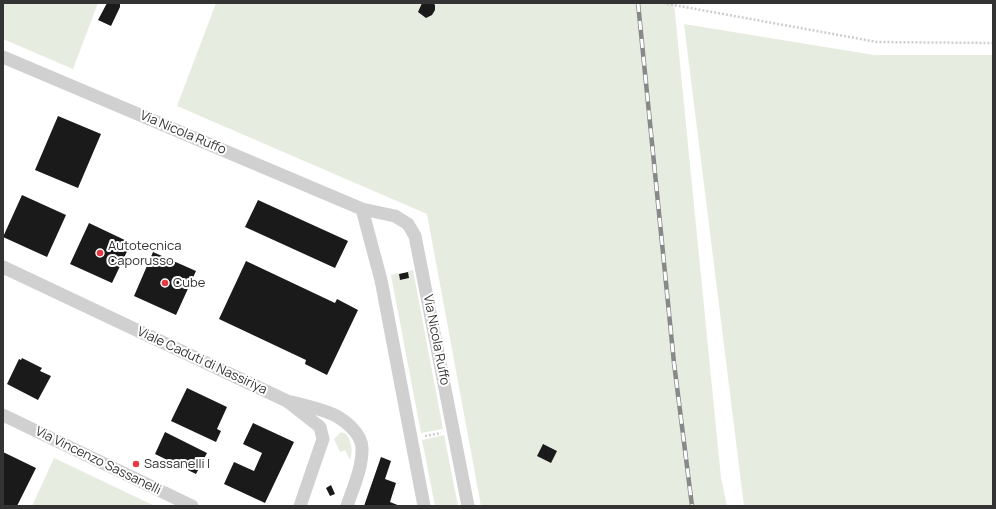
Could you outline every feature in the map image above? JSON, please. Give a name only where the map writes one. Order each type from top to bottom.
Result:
[{"type":"street","name":"Via Nicola Ruffo","points":[[3,57],[362,209],[395,216],[408,224],[416,236],[468,506]]},
{"type":"street","points":[[362,209],[382,280],[410,438],[424,506]]},
{"type":"street","name":"Viale Caduti di Nassiriya","points":[[3,267],[288,401],[320,428],[323,439],[300,506]]},
{"type":"street","points":[[288,401],[329,412],[352,427],[359,437],[363,449],[347,506]]},
{"type":"street","name":"Via Vincenzo Sassanelli","points":[[3,415],[192,506]]},
{"type":"path","points":[[663,3],[876,42],[993,43]]},
{"type":"path","points":[[410,438],[454,430]]},
{"type":"shaded area","points":[[3,3],[98,3],[73,69],[3,39]]},
{"type":"shaded area","points":[[216,3],[674,3],[721,478],[727,506],[481,506],[427,214],[177,106]]},
{"type":"shaded area","points":[[684,24],[874,55],[993,55],[993,506],[744,506]]},
{"type":"shaded area","points":[[413,270],[443,429],[421,433],[391,275],[399,273],[400,280],[409,278],[408,271]]},
{"type":"shaded area","points":[[341,432],[346,434],[351,443],[352,450],[350,460],[345,450],[340,452],[334,439]]},
{"type":"shaded area","points":[[444,435],[458,506],[435,506],[422,440]]},
{"type":"shaded area","points":[[54,458],[155,506],[32,506]]},
{"type":"building","points":[[107,3],[120,3],[120,7],[111,26],[98,20]]},
{"type":"building","points":[[422,3],[433,3],[435,5],[435,10],[432,15],[426,18],[418,12]]},
{"type":"building","points":[[58,116],[101,134],[78,188],[35,170]]},
{"type":"building","points":[[22,195],[66,215],[47,257],[3,237]]},
{"type":"building","points":[[258,200],[348,241],[335,268],[245,227]]},
{"type":"building","points":[[89,223],[131,243],[112,283],[70,264]]},
{"type":"building","points":[[153,252],[196,271],[176,315],[134,296]]},
{"type":"building","points":[[246,261],[335,303],[337,299],[358,310],[327,375],[305,364],[306,360],[219,319]]},
{"type":"building","points":[[408,272],[409,278],[400,280],[399,274]]},
{"type":"building","points":[[22,358],[42,368],[40,371],[51,376],[38,400],[7,384],[19,359],[21,360]]},
{"type":"building","points":[[187,388],[227,407],[217,429],[221,431],[216,442],[171,421]]},
{"type":"building","points":[[253,423],[294,442],[265,503],[224,484],[234,462],[254,471],[262,453],[243,444]]},
{"type":"building","points":[[165,432],[207,453],[196,474],[155,454]]},
{"type":"building","points":[[543,444],[557,451],[551,463],[537,456]]},
{"type":"building","points":[[3,452],[36,468],[17,506],[3,506]]},
{"type":"building","points":[[381,457],[391,461],[385,479],[396,483],[390,502],[400,506],[364,506]]},
{"type":"building","points":[[331,485],[335,494],[330,496],[326,488]]},
{"type":"railway","points":[[638,3],[674,363],[692,506]]},
{"type":"place","name":"Autotecnica Caporusso","points":[[100,253]]},
{"type":"place","name":"Cube","points":[[165,283]]},
{"type":"place","name":"Sassanelli I","points":[[136,464]]}]
